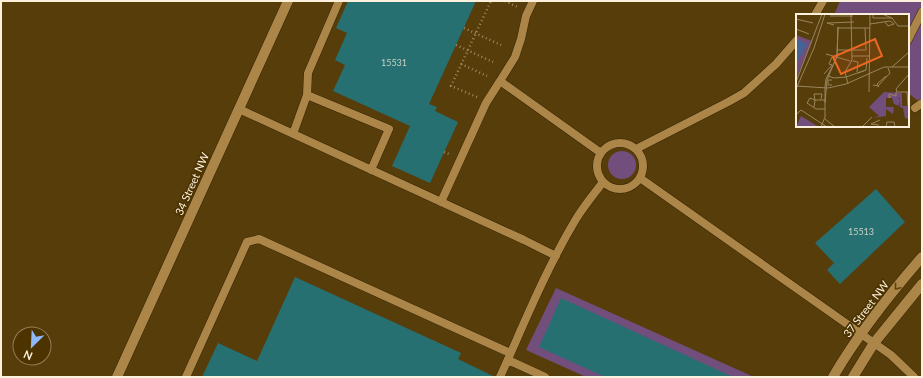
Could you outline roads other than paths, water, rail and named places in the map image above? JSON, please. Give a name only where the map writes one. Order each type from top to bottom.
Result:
[{"type":"street","name":"34 Street NW","points":[[117,377],[288,1]]},
{"type":"street","name":"37 Street NW","points":[[833,377],[861,334],[889,296],[922,257]]},
{"type":"street","points":[[853,377],[874,343],[922,284]]},
{"type":"lane","points":[[293,134],[307,95],[308,74],[340,1]]},
{"type":"lane","points":[[441,202],[486,103],[515,57],[521,40],[526,16],[533,1]]},
{"type":"lane","points":[[816,14],[823,1]]},
{"type":"lane","points":[[909,38],[922,12]]},
{"type":"lane","points":[[636,150],[744,93],[776,64],[796,41]]},
{"type":"lane","points":[[500,81],[601,153]]},
{"type":"lane","points":[[307,95],[389,129],[370,170]]},
{"type":"lane","points":[[239,109],[556,256]]},
{"type":"lane","points":[[623,143],[636,150],[642,157],[644,165],[640,178],[634,184],[627,188],[611,187],[603,182],[597,167],[601,153],[606,147],[623,143]]},
{"type":"lane","points":[[640,178],[891,355],[914,377]]},
{"type":"lane","points":[[500,377],[556,256],[576,220],[603,182]]},
{"type":"lane","points":[[186,377],[248,242],[259,239],[509,356],[545,377]]}]
